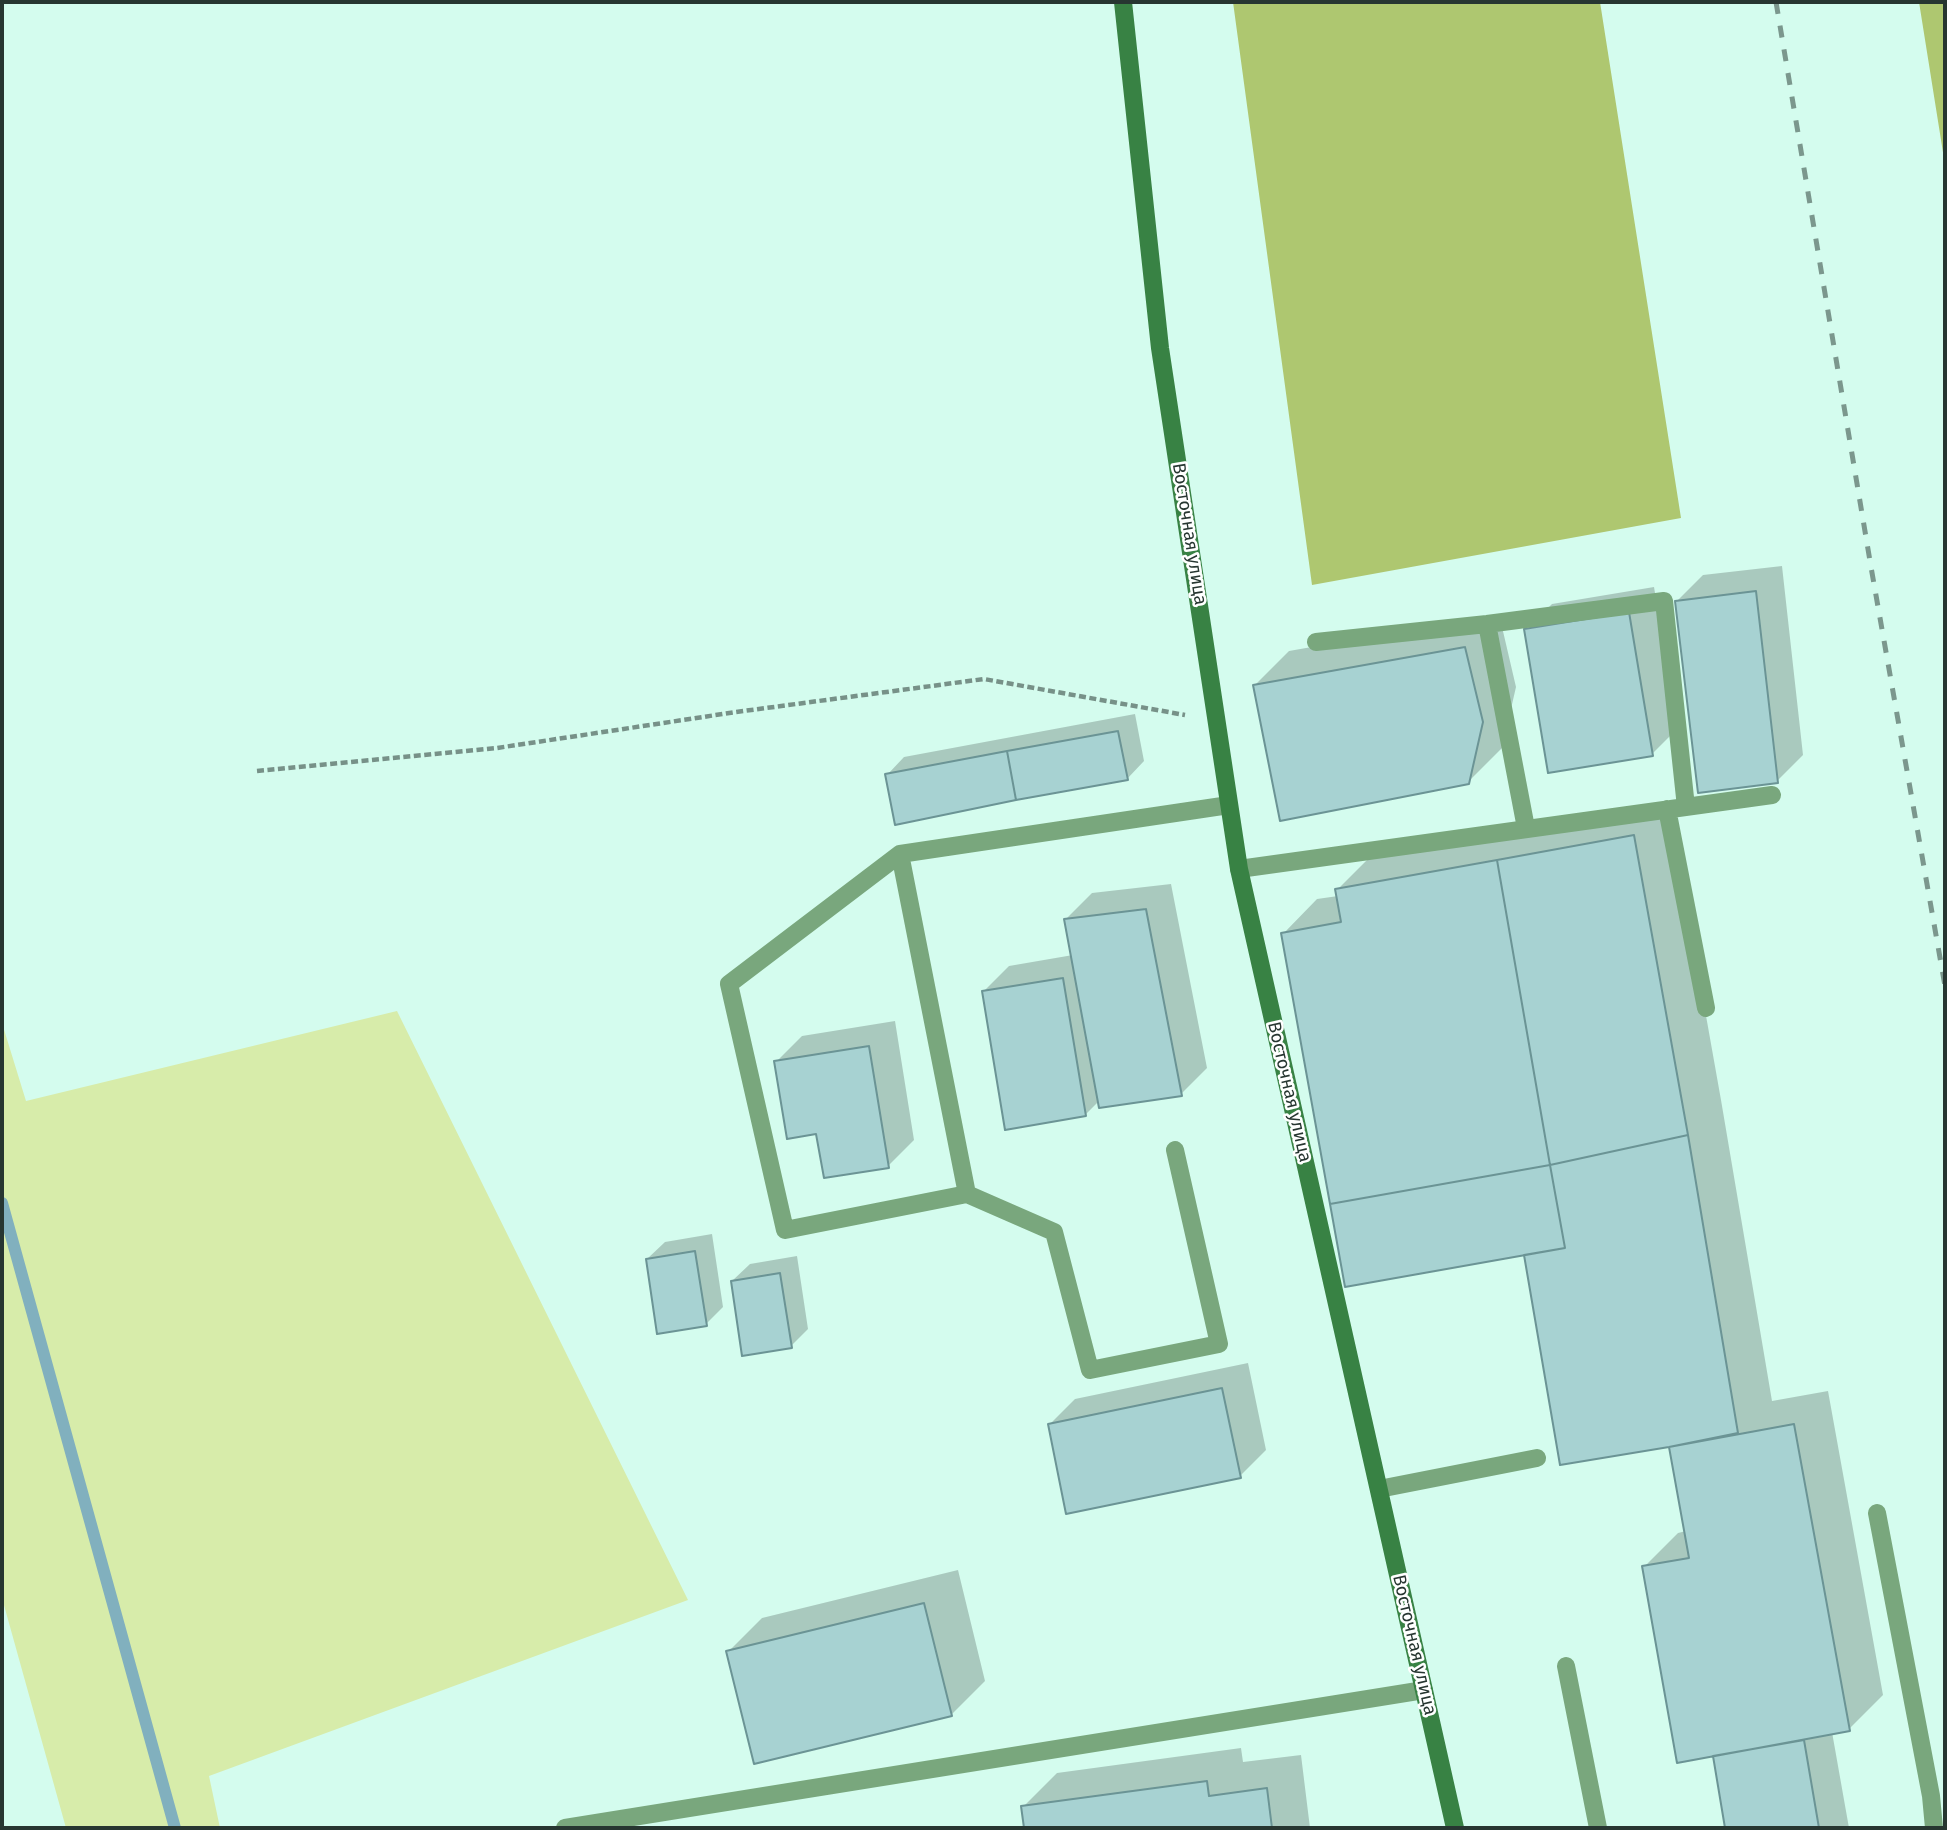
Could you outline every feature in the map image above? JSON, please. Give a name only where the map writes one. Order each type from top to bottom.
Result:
[{"type":"street","name":"Восточная улица","points":[[1123,2],[1160,348],[1239,869],[1455,1828]]},
{"type":"lane","points":[[1316,642],[1487,624],[1664,601],[1686,807]]},
{"type":"lane","points":[[1487,624],[1526,828]]},
{"type":"lane","points":[[1239,869],[1772,795]]},
{"type":"lane","points":[[1175,1150],[1219,1344],[1090,1370],[1054,1232],[967,1194],[785,1230],[729,984],[900,854],[1229,805]]},
{"type":"lane","points":[[1667,809],[1706,1008]]},
{"type":"lane","points":[[900,854],[967,1194]]},
{"type":"lane","points":[[1379,1489],[1537,1458]]},
{"type":"lane","points":[[1877,1513],[1931,1796],[1934,1828]]},
{"type":"lane","points":[[1566,1666],[1598,1828]]},
{"type":"lane","points":[[565,1828],[1424,1690]]},
{"type":"path","points":[[257,771],[497,748],[736,712],[984,679],[1217,721]]},
{"type":"green space","points":[[1233,2],[1600,2],[1681,518],[1312,585]]},
{"type":"green space","points":[[1919,2],[1945,2],[1945,165]]},
{"type":"green space","points":[[397,1011],[688,1600],[209,1776],[220,1828],[66,1828],[2,1598],[2,1023],[26,1101]]},
{"type":"building","points":[[1756,591],[1778,783],[1698,793],[1675,601]]},
{"type":"building","points":[[1629,612],[1653,756],[1548,773],[1524,629]]},
{"type":"building","points":[[1465,647],[1483,722],[1469,784],[1280,821],[1253,685]]},
{"type":"building","points":[[1118,731],[1128,780],[1016,800],[1007,751]]},
{"type":"building","points":[[1007,751],[1016,800],[895,825],[885,774]]},
{"type":"building","points":[[1634,835],[1688,1135],[1550,1165],[1497,860]]},
{"type":"building","points":[[1497,860],[1550,1165],[1330,1204],[1281,933],[1341,922],[1335,889]]},
{"type":"building","points":[[1146,909],[1182,1096],[1099,1108],[1064,919]]},
{"type":"building","points":[[1063,978],[1086,1116],[1005,1130],[982,991]]},
{"type":"building","points":[[869,1046],[889,1168],[824,1178],[816,1134],[787,1139],[774,1061]]},
{"type":"building","points":[[1688,1135],[1738,1433],[1560,1465],[1524,1255],[1565,1248],[1550,1165]]},
{"type":"building","points":[[1550,1165],[1565,1248],[1345,1287],[1330,1204]]},
{"type":"building","points":[[695,1251],[707,1326],[657,1334],[646,1259]]},
{"type":"building","points":[[780,1273],[792,1348],[742,1356],[731,1281]]},
{"type":"building","points":[[1222,1388],[1241,1478],[1066,1514],[1048,1424]]},
{"type":"building","points":[[1794,1424],[1850,1731],[1677,1763],[1642,1566],[1689,1558],[1669,1447]]},
{"type":"building","points":[[924,1603],[952,1716],[754,1764],[726,1651]]},
{"type":"building","points":[[1804,1740],[1819,1828],[1725,1828],[1713,1756]]},
{"type":"building","points":[[1207,1781],[1209,1796],[1267,1788],[1272,1828],[1024,1828],[1021,1806]]},
{"type":"waterway","points":[[2,1203],[175,1828]]},
{"type":"railway","points":[[1776,2],[1945,986]]}]
